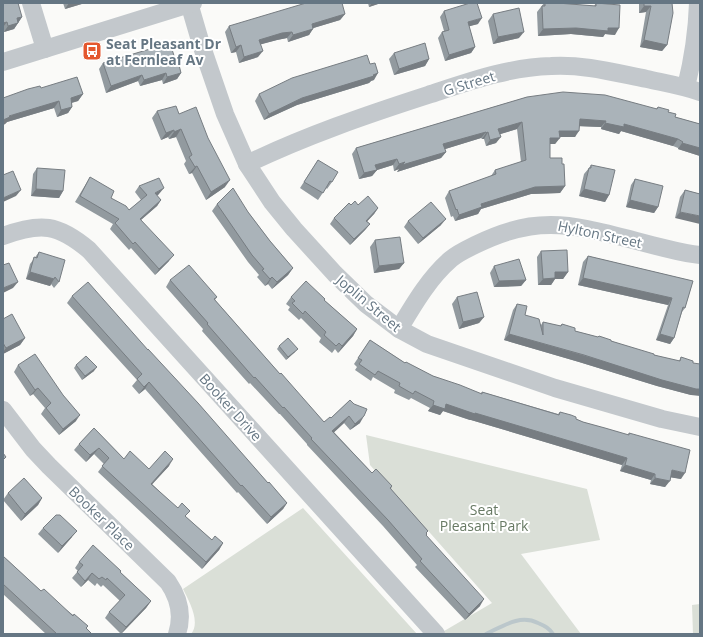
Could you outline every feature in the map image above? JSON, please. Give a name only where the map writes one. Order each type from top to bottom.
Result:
[{"type":"street","points":[[31,3],[45,49]]},
{"type":"street","points":[[3,62],[190,3]]},
{"type":"street","name":"Joplin Street","points":[[190,3],[201,44],[225,114],[247,164],[272,202],[317,255],[366,304],[399,329],[427,344],[555,388],[662,419],[700,427]]},
{"type":"street","points":[[693,90],[692,64],[698,3]]},
{"type":"street","name":"G Street","points":[[247,164],[334,126],[466,83],[522,69],[552,66],[579,67],[608,71],[693,90]]},
{"type":"street","name":"Hylton Street","points":[[399,329],[422,293],[441,268],[452,258],[483,241],[513,230],[538,225],[562,225],[588,229],[700,255]]},
{"type":"street","name":"Booker Drive","points":[[3,236],[27,228],[52,228],[68,234],[89,250],[436,634]]},
{"type":"street","name":"Booker Place","points":[[3,410],[33,449],[49,466],[168,582],[174,591],[179,604],[180,620],[177,634]]},
{"type":"green space","name":"Seat Pleasant Park","points":[[366,435],[587,489],[600,540],[521,554],[581,634],[439,634],[492,603],[370,465]]},
{"type":"green space","points":[[303,508],[417,634],[191,634],[195,624],[193,612],[183,589]]},
{"type":"green space","points":[[700,604],[700,634],[693,634],[692,605]]},
{"type":"building","points":[[3,3],[18,3],[22,17],[17,18],[18,23],[8,26],[7,22],[3,23]]},
{"type":"building","points":[[306,3],[342,3],[345,14],[312,24],[313,29],[293,35],[292,32],[282,33],[259,40],[263,51],[244,57],[241,45],[236,47],[229,26]]},
{"type":"building","points":[[470,3],[477,3],[482,18],[468,22],[475,47],[449,55],[442,32],[449,30],[444,11]]},
{"type":"building","points":[[545,3],[596,6],[596,3],[620,5],[619,28],[608,28],[608,31],[576,28],[543,29],[542,6],[545,6]]},
{"type":"building","points":[[644,3],[672,3],[673,13],[667,45],[644,40],[651,6],[644,6]]},
{"type":"building","points":[[519,8],[524,32],[498,37],[493,14]]},
{"type":"building","points":[[170,43],[176,62],[178,61],[181,73],[167,77],[166,73],[144,80],[142,75],[111,86],[103,63]]},
{"type":"building","points":[[425,43],[429,59],[399,69],[394,53]]},
{"type":"building","points":[[367,55],[370,64],[375,63],[378,73],[373,75],[374,76],[302,98],[269,114],[259,94],[292,78]]},
{"type":"building","points":[[77,77],[83,94],[71,98],[72,107],[61,110],[59,101],[9,116],[10,117],[3,120],[3,98],[28,89],[40,86],[41,88]]},
{"type":"building","points":[[563,92],[605,95],[657,109],[658,107],[669,110],[668,112],[676,114],[675,117],[700,124],[700,148],[682,143],[683,142],[678,139],[624,124],[624,127],[605,123],[606,121],[580,119],[579,131],[559,131],[560,138],[550,138],[550,158],[562,158],[562,164],[564,164],[565,186],[535,187],[481,204],[482,207],[459,215],[449,191],[496,174],[495,170],[526,160],[522,122],[498,129],[501,137],[490,140],[488,132],[486,132],[443,144],[446,152],[402,165],[405,162],[399,164],[397,159],[375,165],[377,170],[364,173],[356,148],[527,97]]},
{"type":"building","points":[[176,106],[179,114],[196,107],[208,138],[230,180],[211,192],[197,166],[195,167],[189,157],[192,155],[181,129],[166,133],[157,111]]},
{"type":"building","points":[[318,160],[338,172],[332,182],[330,181],[323,193],[304,182]]},
{"type":"building","points":[[591,165],[615,170],[609,195],[584,189]]},
{"type":"building","points":[[37,168],[65,170],[63,191],[36,189]]},
{"type":"building","points":[[13,171],[21,190],[3,198],[3,175]]},
{"type":"building","points":[[90,177],[114,191],[111,198],[126,206],[129,210],[147,195],[139,186],[159,178],[164,188],[155,193],[161,200],[140,219],[174,255],[159,269],[135,242],[133,244],[115,223],[119,219],[80,196]]},
{"type":"building","points":[[635,179],[663,186],[658,207],[630,200]]},
{"type":"building","points":[[233,188],[248,212],[293,268],[277,282],[272,277],[270,279],[262,270],[264,269],[252,255],[217,204]]},
{"type":"building","points":[[685,190],[700,194],[700,216],[680,212]]},
{"type":"building","points":[[368,196],[378,208],[366,221],[370,224],[354,239],[334,218],[349,203],[351,205],[355,201],[358,205]]},
{"type":"building","points":[[431,202],[446,219],[423,238],[408,221]]},
{"type":"building","points":[[400,237],[404,263],[379,266],[375,240]]},
{"type":"building","points":[[567,250],[568,272],[555,272],[555,278],[543,279],[541,251]]},
{"type":"building","points":[[39,252],[65,260],[59,282],[55,277],[54,279],[30,272],[34,257],[37,258]]},
{"type":"building","points":[[588,256],[693,281],[685,308],[683,307],[674,338],[660,334],[672,298],[583,278]]},
{"type":"building","points":[[519,259],[526,280],[499,281],[494,266]]},
{"type":"building","points":[[9,263],[18,282],[3,288],[3,265]]},
{"type":"building","points":[[189,265],[217,297],[214,299],[324,422],[330,417],[331,418],[350,400],[354,404],[367,409],[364,416],[355,424],[349,416],[332,431],[372,473],[376,469],[392,486],[390,488],[428,531],[426,535],[484,599],[469,614],[420,561],[422,559],[388,520],[311,439],[312,438],[284,407],[283,408],[255,377],[254,378],[170,280]]},
{"type":"building","points":[[306,281],[325,299],[324,300],[357,329],[342,346],[339,343],[336,346],[324,335],[326,332],[305,311],[303,314],[292,303],[295,301],[291,297]]},
{"type":"building","points":[[88,282],[287,503],[271,517],[242,485],[241,486],[149,382],[144,387],[137,379],[142,374],[72,296]]},
{"type":"building","points":[[477,292],[484,317],[463,322],[457,297]]},
{"type":"building","points":[[517,304],[527,306],[525,315],[539,319],[543,335],[543,322],[561,326],[562,324],[575,328],[575,331],[599,336],[654,355],[680,361],[681,357],[693,361],[693,363],[700,364],[700,389],[662,380],[584,355],[509,334]]},
{"type":"building","points":[[12,314],[25,338],[6,348],[3,343],[3,319]]},
{"type":"building","points":[[288,338],[298,349],[288,357],[279,346]]},
{"type":"building","points":[[370,340],[405,363],[406,362],[433,376],[482,394],[482,392],[559,415],[560,412],[576,417],[576,419],[583,422],[690,450],[685,473],[672,470],[670,481],[655,478],[655,474],[625,465],[627,458],[475,414],[446,404],[445,409],[433,405],[434,401],[415,391],[413,394],[399,386],[400,383],[378,371],[375,375],[359,364],[362,360],[358,358]]},
{"type":"building","points":[[35,354],[63,395],[80,415],[63,429],[46,408],[51,403],[38,388],[35,390],[18,365]]},
{"type":"building","points":[[86,356],[97,367],[85,376],[76,365]]},
{"type":"building","points":[[94,428],[124,459],[130,451],[149,469],[165,451],[173,459],[151,484],[178,508],[182,503],[190,511],[185,516],[212,540],[215,536],[223,543],[206,562],[102,466],[109,458],[99,448],[90,455],[79,444]]},
{"type":"building","points":[[3,453],[6,457],[3,460]]},
{"type":"building","points":[[24,478],[42,498],[25,514],[8,493]]},
{"type":"building","points":[[56,515],[60,515],[77,531],[62,546],[43,528]]},
{"type":"building","points":[[93,545],[151,601],[126,627],[109,612],[125,595],[107,578],[106,580],[102,577],[99,579],[92,573],[85,581],[77,572],[83,565],[79,562]]},
{"type":"building","points":[[3,556],[41,591],[44,589],[73,616],[74,614],[88,626],[86,628],[92,634],[57,634],[3,584]]},
{"type":"waterway","points":[[486,634],[518,620],[531,621],[543,625],[553,634]]},
{"type":"place","name":"Seat Pleasant Dr at Fernleaf Av","points":[[92,51]]}]
